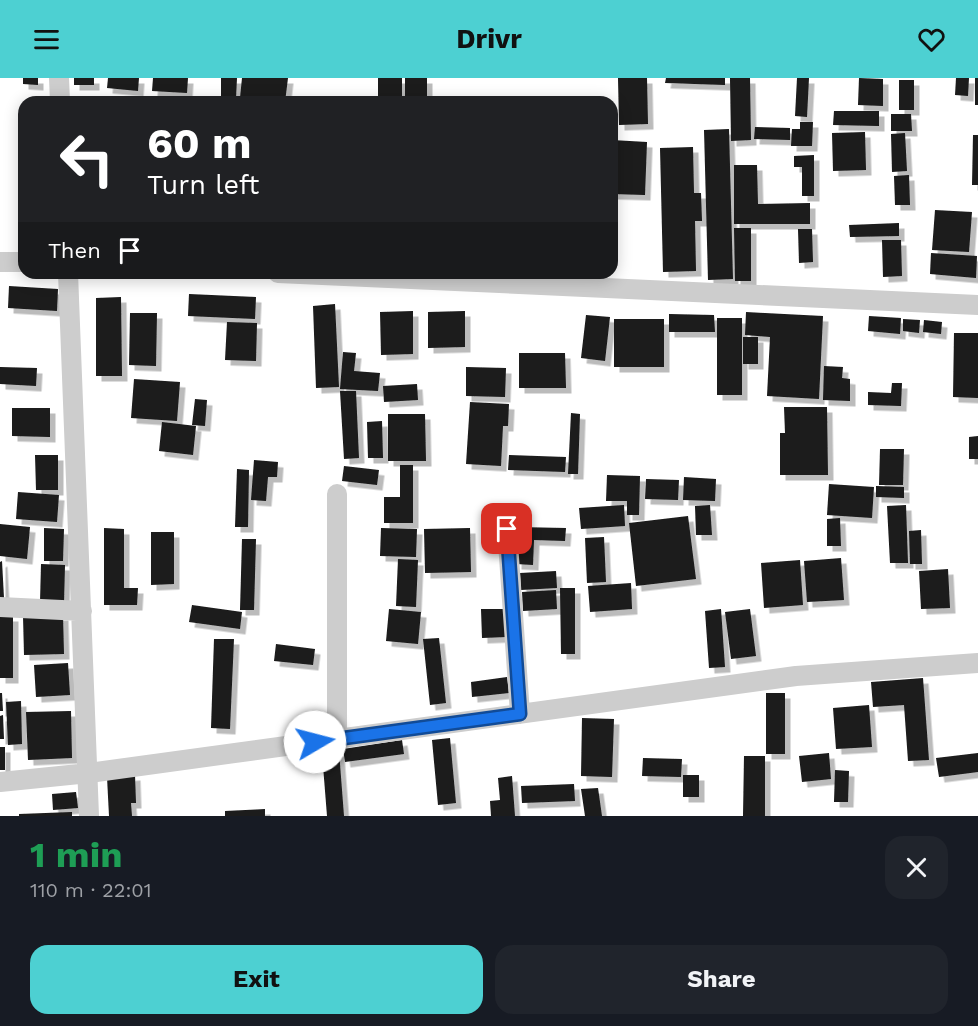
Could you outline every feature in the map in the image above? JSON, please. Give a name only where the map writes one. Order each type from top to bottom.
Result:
[{"type":"street","points":[[59,78],[60,96]]},
{"type":"street","points":[[0,262],[18,262]]},
{"type":"street","points":[[68,279],[89,816]]},
{"type":"street","points":[[409,279],[978,305]]},
{"type":"street","points":[[337,494],[337,739]]},
{"type":"street","points":[[507,529],[520,714]]},
{"type":"street","points":[[0,607],[82,611]]},
{"type":"street","points":[[0,782],[89,773],[796,676],[978,663]]},
{"type":"building","points":[[23,78],[38,78],[38,85],[23,84]]},
{"type":"building","points":[[74,78],[94,78],[94,85],[74,85]]},
{"type":"building","points":[[108,78],[139,78],[138,91],[107,88]]},
{"type":"building","points":[[153,78],[188,78],[187,93],[152,91]]},
{"type":"building","points":[[221,78],[237,78],[236,96],[221,96]]},
{"type":"building","points":[[242,78],[288,78],[286,96],[240,96]]},
{"type":"building","points":[[378,78],[402,78],[402,96],[378,96]]},
{"type":"building","points":[[405,78],[427,78],[427,96],[405,96]]},
{"type":"building","points":[[618,78],[647,78],[648,124],[619,125]]},
{"type":"building","points":[[666,78],[725,78],[725,85],[665,83]]},
{"type":"building","points":[[730,78],[750,78],[751,140],[731,141]]},
{"type":"building","points":[[797,78],[809,78],[807,117],[795,116]]},
{"type":"building","points":[[859,78],[883,79],[883,106],[858,105]]},
{"type":"building","points":[[956,78],[969,78],[968,96],[955,95]]},
{"type":"building","points":[[975,78],[978,78],[978,105],[975,105]]},
{"type":"building","points":[[899,80],[914,80],[914,110],[899,110]]},
{"type":"building","points":[[834,111],[879,111],[879,126],[833,125]]},
{"type":"building","points":[[891,114],[911,114],[912,131],[891,131]]},
{"type":"building","points":[[800,122],[813,122],[812,146],[791,146],[792,129],[800,129]]},
{"type":"building","points":[[755,127],[790,128],[790,140],[754,139]]},
{"type":"building","points":[[729,129],[733,279],[708,280],[704,130]]},
{"type":"building","points":[[865,132],[866,170],[833,171],[832,133]]},
{"type":"building","points":[[905,133],[907,171],[892,172],[891,134]]},
{"type":"building","points":[[973,135],[978,135],[978,185],[972,185]]},
{"type":"building","points":[[618,140],[647,142],[645,195],[618,194]]},
{"type":"building","points":[[693,147],[694,193],[701,193],[702,221],[695,221],[696,271],[663,272],[660,148]]},
{"type":"building","points":[[814,155],[814,196],[802,196],[802,167],[794,167],[794,156]]},
{"type":"building","points":[[734,165],[757,165],[758,204],[810,203],[810,224],[734,224]]},
{"type":"building","points":[[909,175],[910,205],[895,205],[894,176]]},
{"type":"building","points":[[935,210],[972,212],[969,252],[932,250]]},
{"type":"building","points":[[899,223],[899,236],[850,237],[849,225]]},
{"type":"building","points":[[734,228],[751,228],[751,281],[735,281]]},
{"type":"building","points":[[798,229],[812,229],[813,262],[799,263]]},
{"type":"building","points":[[882,240],[901,240],[902,276],[883,277]]},
{"type":"building","points":[[931,253],[977,256],[976,278],[930,274]]},
{"type":"building","points":[[9,286],[58,289],[57,311],[8,308]]},
{"type":"building","points":[[189,294],[256,297],[255,319],[188,316]]},
{"type":"building","points":[[121,297],[122,376],[96,376],[96,298]]},
{"type":"building","points":[[335,304],[339,387],[316,388],[313,306]]},
{"type":"building","points":[[413,311],[413,354],[381,355],[380,312]]},
{"type":"building","points":[[465,311],[465,347],[428,348],[428,312]]},
{"type":"building","points":[[746,312],[823,316],[819,399],[767,396],[770,337],[745,335]]},
{"type":"building","points":[[130,313],[157,313],[156,366],[129,365]]},
{"type":"building","points":[[669,314],[714,315],[715,332],[669,332]]},
{"type":"building","points":[[586,315],[610,317],[605,361],[581,358]]},
{"type":"building","points":[[869,316],[901,318],[900,334],[868,331]]},
{"type":"building","points":[[717,318],[742,318],[742,395],[717,395]]},
{"type":"building","points":[[614,319],[664,319],[664,367],[614,367]]},
{"type":"building","points":[[903,319],[920,320],[919,333],[903,331]]},
{"type":"building","points":[[924,320],[942,322],[941,334],[923,332]]},
{"type":"building","points":[[227,322],[257,323],[256,361],[225,360]]},
{"type":"building","points":[[954,333],[978,333],[978,398],[953,397]]},
{"type":"building","points":[[743,337],[758,337],[758,364],[743,364]]},
{"type":"building","points":[[343,352],[356,353],[354,371],[380,373],[378,391],[340,389]]},
{"type":"building","points":[[519,353],[565,353],[566,388],[519,388]]},
{"type":"building","points":[[824,366],[843,367],[842,378],[850,379],[850,401],[823,400]]},
{"type":"building","points":[[0,367],[37,368],[36,386],[0,384]]},
{"type":"building","points":[[466,367],[506,368],[505,397],[466,396]]},
{"type":"building","points":[[134,379],[180,382],[177,421],[131,418]]},
{"type":"building","points":[[892,383],[902,383],[901,406],[868,405],[868,392],[891,393]]},
{"type":"building","points":[[417,384],[418,400],[384,402],[383,386]]},
{"type":"building","points":[[340,391],[356,391],[359,458],[344,459]]},
{"type":"building","points":[[195,399],[207,400],[205,426],[192,425]]},
{"type":"building","points":[[470,402],[509,404],[508,426],[503,426],[501,466],[466,464]]},
{"type":"building","points":[[784,407],[827,407],[828,475],[780,475],[780,433],[785,433]]},
{"type":"building","points":[[12,408],[50,408],[50,437],[12,436]]},
{"type":"building","points":[[571,413],[580,414],[578,474],[568,474]]},
{"type":"building","points":[[388,414],[425,414],[426,461],[388,461]]},
{"type":"building","points":[[382,421],[383,458],[368,458],[367,422]]},
{"type":"building","points":[[162,422],[196,426],[193,455],[159,451]]},
{"type":"building","points":[[978,436],[978,459],[969,459],[969,437]]},
{"type":"building","points":[[880,449],[904,449],[903,485],[879,485]]},
{"type":"building","points":[[35,455],[58,455],[58,490],[36,490]]},
{"type":"building","points":[[509,455],[566,457],[565,472],[508,470]]},
{"type":"building","points":[[254,460],[278,462],[277,477],[268,477],[266,501],[251,500]]},
{"type":"building","points":[[400,465],[413,465],[413,523],[384,523],[384,497],[400,497]]},
{"type":"building","points":[[344,466],[379,470],[377,485],[342,481]]},
{"type":"building","points":[[237,469],[249,470],[248,527],[235,527]]},
{"type":"building","points":[[607,475],[640,476],[639,515],[627,515],[627,501],[606,501]]},
{"type":"building","points":[[684,477],[716,479],[715,501],[683,500]]},
{"type":"building","points":[[646,479],[679,480],[678,500],[645,499]]},
{"type":"building","points":[[829,484],[874,487],[872,518],[827,515]]},
{"type":"building","points":[[876,486],[904,487],[904,498],[876,497]]},
{"type":"building","points":[[18,492],[59,495],[57,522],[16,519]]},
{"type":"building","points":[[624,505],[625,526],[581,529],[579,508]]},
{"type":"building","points":[[710,505],[712,535],[696,535],[695,506]]},
{"type":"building","points":[[906,505],[908,563],[890,563],[887,506]]},
{"type":"building","points":[[688,516],[696,579],[636,586],[629,523]]},
{"type":"building","points":[[840,518],[841,546],[827,546],[827,519]]},
{"type":"building","points":[[0,524],[30,527],[27,559],[0,556]]},
{"type":"building","points":[[517,527],[566,528],[565,541],[534,540],[533,565],[516,564]]},
{"type":"building","points":[[44,528],[64,529],[63,561],[44,561]]},
{"type":"building","points":[[104,528],[124,529],[124,588],[138,588],[137,605],[104,605]]},
{"type":"building","points":[[381,528],[417,529],[416,557],[380,556]]},
{"type":"building","points":[[470,528],[471,572],[425,573],[424,529]]},
{"type":"building","points":[[921,530],[922,564],[910,564],[909,531]]},
{"type":"building","points":[[151,532],[174,532],[174,584],[151,585]]},
{"type":"building","points":[[604,537],[606,582],[587,583],[585,538]]},
{"type":"building","points":[[242,539],[256,539],[254,610],[240,610]]},
{"type":"building","points":[[841,558],[844,600],[807,602],[804,561]]},
{"type":"building","points":[[398,559],[418,560],[416,607],[396,606]]},
{"type":"building","points":[[800,560],[803,605],[764,608],[761,563]]},
{"type":"building","points":[[2,561],[4,598],[0,598],[0,562]]},
{"type":"building","points":[[41,564],[65,565],[64,603],[40,602]]},
{"type":"building","points":[[948,569],[950,608],[921,609],[919,571]]},
{"type":"building","points":[[556,571],[557,588],[521,590],[520,573]]},
{"type":"building","points":[[631,583],[632,609],[590,612],[588,586]]},
{"type":"building","points":[[560,588],[575,588],[575,654],[561,654]]},
{"type":"building","points":[[556,590],[557,609],[523,611],[522,592]]},
{"type":"building","points":[[192,605],[242,612],[240,629],[189,622]]},
{"type":"building","points":[[389,609],[421,612],[418,644],[386,641]]},
{"type":"building","points":[[481,609],[506,609],[506,637],[482,638]]},
{"type":"building","points":[[721,609],[725,667],[709,668],[705,611]]},
{"type":"building","points":[[750,609],[756,656],[731,659],[725,612]]},
{"type":"building","points":[[63,615],[64,654],[24,655],[23,616]]},
{"type":"building","points":[[0,616],[13,616],[13,678],[0,678]]},
{"type":"building","points":[[439,638],[446,703],[430,705],[423,639]]},
{"type":"building","points":[[214,639],[234,639],[230,729],[211,728]]},
{"type":"building","points":[[276,644],[315,649],[313,665],[274,661]]},
{"type":"building","points":[[68,663],[70,695],[36,697],[34,665]]},
{"type":"building","points":[[507,677],[509,693],[472,697],[471,682]]},
{"type":"building","points":[[923,678],[929,760],[908,761],[904,705],[873,707],[871,682]]},
{"type":"building","points":[[0,693],[2,693],[3,711],[0,711]]},
{"type":"building","points":[[766,693],[785,693],[785,754],[766,754]]},
{"type":"building","points":[[21,701],[22,744],[8,745],[6,702]]},
{"type":"building","points":[[869,705],[872,747],[836,749],[833,708]]},
{"type":"building","points":[[71,711],[72,758],[28,760],[26,712]]},
{"type":"building","points":[[3,715],[4,739],[0,739],[0,716]]},
{"type":"building","points":[[582,718],[614,719],[612,777],[581,776]]},
{"type":"building","points":[[450,738],[456,803],[438,805],[432,740]]},
{"type":"building","points":[[402,740],[404,754],[345,762],[343,749]]},
{"type":"building","points":[[0,747],[5,747],[5,770],[0,770]]},
{"type":"building","points":[[339,751],[344,816],[327,816],[322,753]]},
{"type":"building","points":[[829,753],[831,779],[802,782],[799,756]]},
{"type":"building","points":[[978,753],[978,772],[939,777],[936,758]]},
{"type":"building","points":[[744,756],[765,756],[765,816],[743,816]]},
{"type":"building","points":[[643,758],[682,759],[681,777],[642,776]]},
{"type":"building","points":[[835,770],[849,771],[848,802],[834,802]]},
{"type":"building","points":[[135,775],[136,803],[131,803],[132,816],[109,816],[107,777]]},
{"type":"building","points":[[683,775],[699,775],[699,797],[683,797]]},
{"type":"building","points":[[512,776],[515,816],[491,816],[490,801],[500,800],[498,778]]},
{"type":"building","points":[[574,784],[575,801],[522,803],[521,786]]},
{"type":"building","points":[[598,788],[602,816],[585,816],[581,789]]},
{"type":"building","points":[[76,792],[78,808],[53,810],[52,794]]},
{"type":"building","points":[[265,809],[265,816],[225,816],[225,811]]},
{"type":"building","points":[[72,812],[72,816],[19,816],[19,814]]},
{"type":"route","points":[[315,742],[520,714],[507,529]]}]
